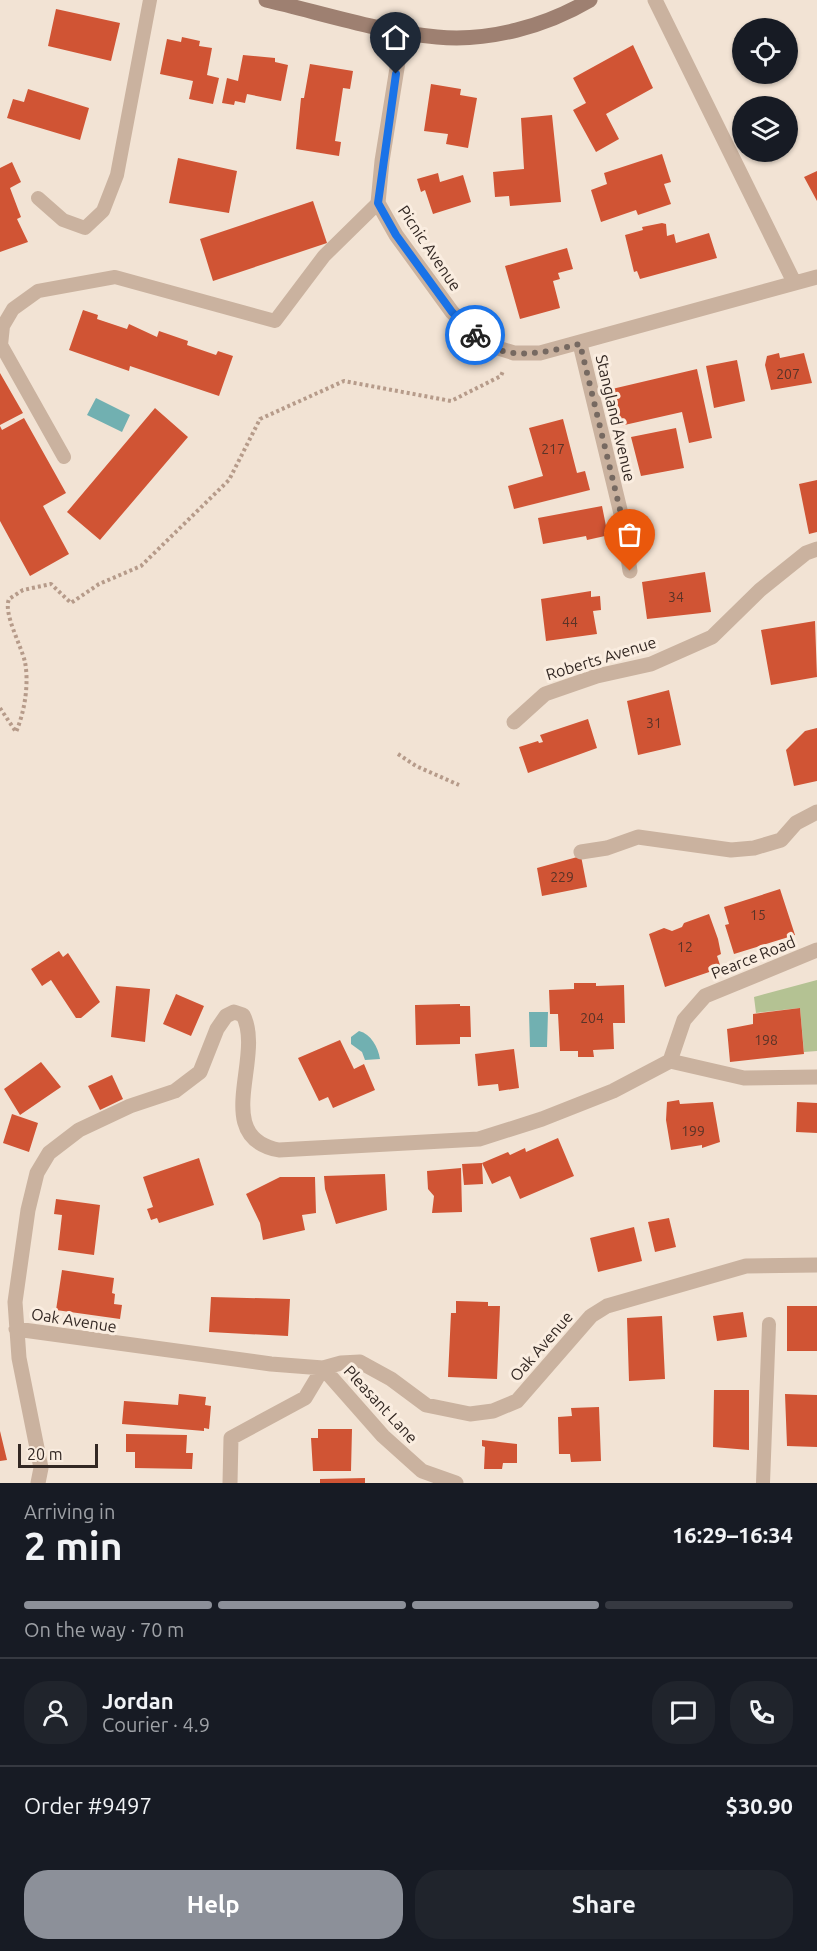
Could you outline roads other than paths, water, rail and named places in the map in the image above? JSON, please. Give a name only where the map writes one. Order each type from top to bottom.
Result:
[{"type":"street","points":[[266,0],[438,37],[506,33],[560,18],[590,0]]},
{"type":"street","points":[[655,0],[794,282]]},
{"type":"street","name":"Picnic Avenue","points":[[403,31],[382,161],[378,203],[396,235],[452,312],[482,342],[513,354],[540,353],[580,344],[817,277]]},
{"type":"street","name":"Stangland Avenue","points":[[580,344],[622,518],[630,571]]},
{"type":"street","name":"Roberts Avenue","points":[[514,722],[545,694],[597,676],[651,664],[712,637],[760,590],[806,553],[817,549]]},
{"type":"street","points":[[581,852],[607,848],[638,837],[731,850],[754,848],[781,840],[795,823],[817,812]]},
{"type":"street","name":"Pearce Road","points":[[670,1061],[684,1020],[705,996],[817,950]]},
{"type":"street","points":[[38,1483],[41,1468],[16,1329],[15,1302],[28,1210],[37,1173],[49,1153],[79,1130],[130,1106],[175,1090],[200,1072],[217,1029],[226,1016],[234,1012],[243,1015],[248,1024],[247,1072],[241,1099],[244,1116],[255,1139],[266,1147],[279,1150],[479,1139],[542,1119],[613,1090],[670,1061],[744,1078],[817,1077]]},
{"type":"street","name":"Oak Avenue","points":[[16,1329],[193,1355],[323,1368],[341,1363],[360,1362],[391,1379],[426,1406],[470,1414],[493,1411],[517,1401],[591,1316],[607,1306],[746,1266],[817,1265]]},
{"type":"street","name":"Pleasant Lane","points":[[230,1483],[231,1438],[305,1398],[323,1368],[383,1436],[422,1472],[456,1483]]},
{"type":"lane","points":[[38,198],[63,220],[85,228],[104,211],[117,176],[150,0]]},
{"type":"lane","points":[[64,457],[1,345],[3,326],[13,309],[38,291],[116,277],[275,321],[324,256],[378,203]]},
{"type":"lane","points":[[762,1483],[769,1324]]},
{"type":"water","points":[[96,398],[130,415],[122,432],[87,415]]},
{"type":"water","points":[[529,1012],[548,1012],[547,1047],[530,1047]]},
{"type":"water","points":[[359,1031],[373,1042],[380,1059],[365,1060],[362,1052],[351,1044],[351,1037]]}]
